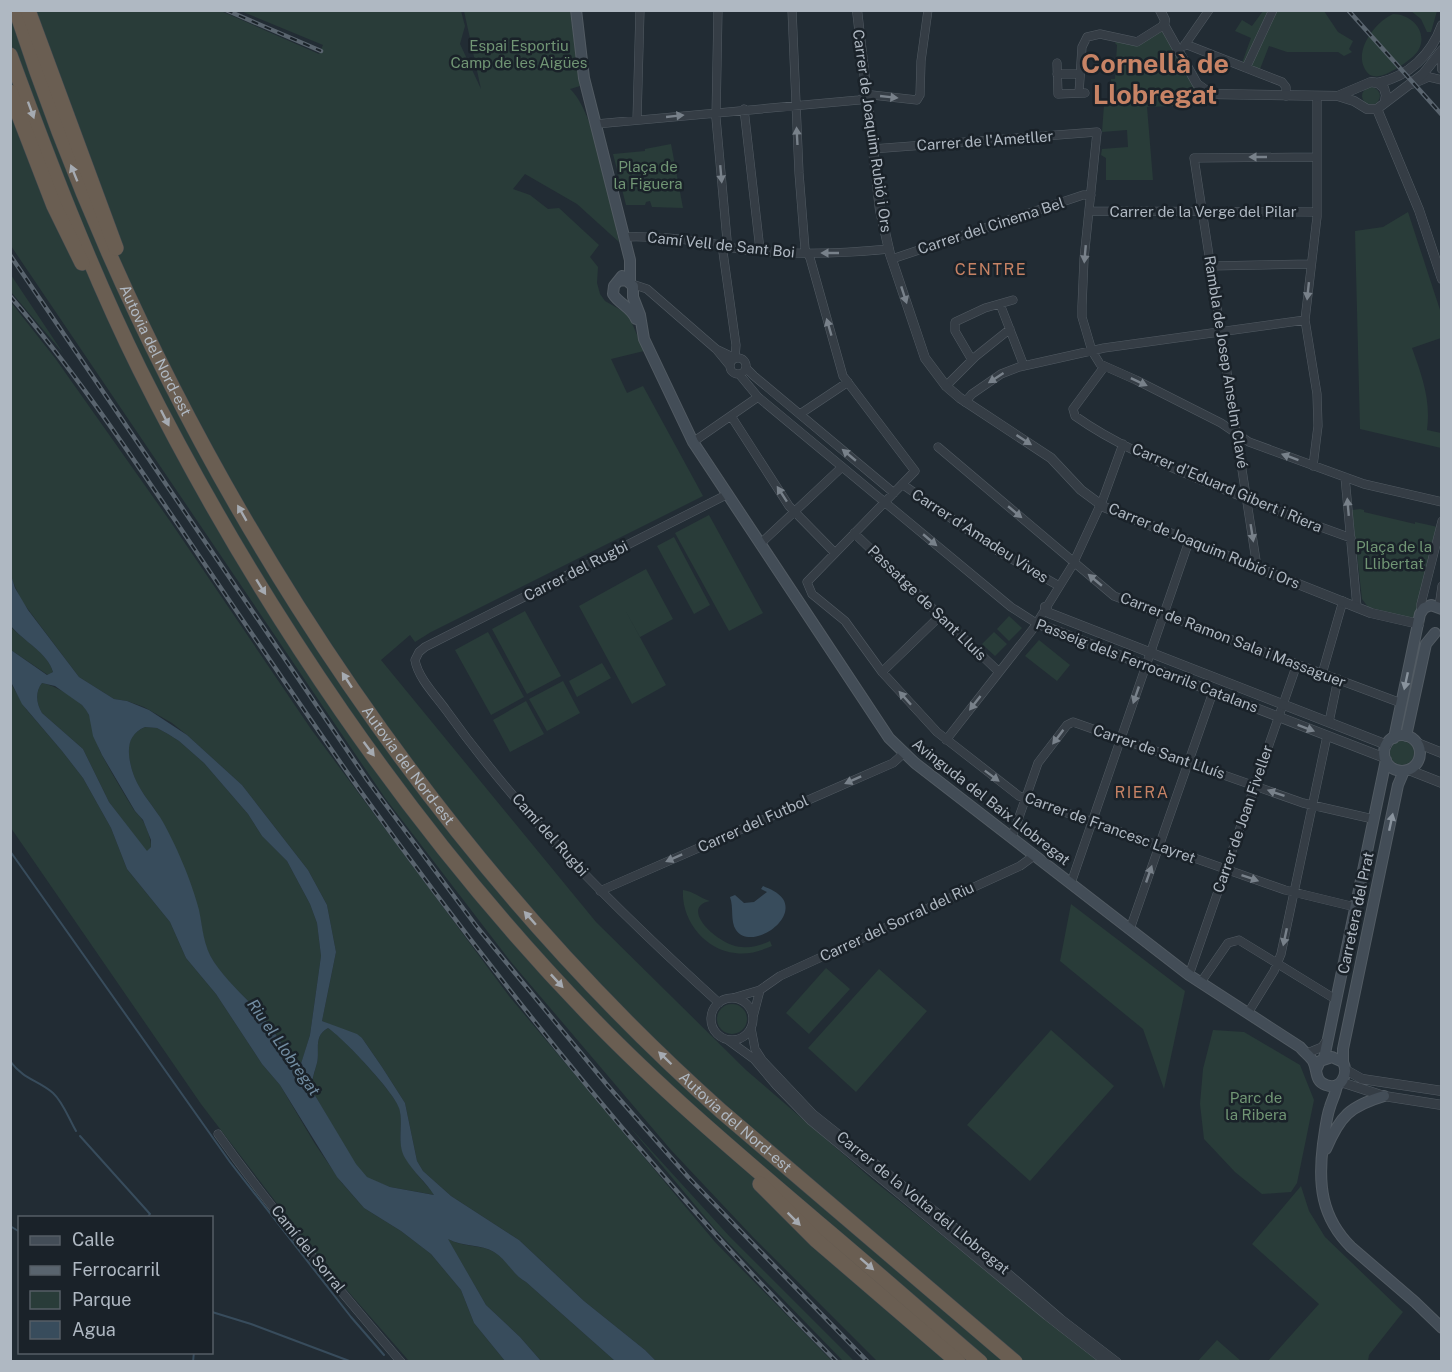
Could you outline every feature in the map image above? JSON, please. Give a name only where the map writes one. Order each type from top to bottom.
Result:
[{"type":"highway","name":"Autovia del Nord-est","points":[[16,10],[72,167],[100,234],[159,357],[224,482],[291,594],[367,710],[472,847],[531,919],[587,981],[683,1076],[754,1140],[1015,1362]]},
{"type":"highway","points":[[28,10],[159,357]]},
{"type":"highway","points":[[33,10],[34,30]]},
{"type":"highway","name":"Autovia del Nord-est","points":[[10,55],[59,184],[138,366],[177,442],[257,582],[357,732],[434,836],[535,957],[648,1074],[710,1131],[980,1362]]},
{"type":"highway","points":[[10,92],[40,172],[64,227],[138,366]]},
{"type":"highway","points":[[710,1131],[816,1240],[958,1362]]},
{"type":"highway","points":[[892,1257],[1029,1362]]},
{"type":"main road","name":"Avinguda del Baix Llobregat","points":[[576,10],[584,78],[630,260],[632,290],[649,351],[693,442],[889,738],[904,753],[1189,975],[1323,1059]]},
{"type":"main road","points":[[618,281],[623,280],[632,290],[628,301],[621,302],[614,297],[612,292],[614,286],[630,260]]},
{"type":"main road","name":"Avinguda del Baix Llobregat","points":[[621,302],[630,309],[641,325]]},
{"type":"main road","points":[[1390,741],[1406,736],[1417,743],[1420,751],[1419,759],[1406,770],[1393,768],[1386,759],[1390,741],[1401,703],[1421,611],[1431,605],[1440,608]]},
{"type":"main road","points":[[1419,624],[1425,631],[1438,631]]},
{"type":"main road","points":[[1406,736],[1426,644],[1438,631]]},
{"type":"main road","name":"Carretera del Prat","points":[[1323,1059],[1386,759]]},
{"type":"main road","name":"Carretera del Prat","points":[[1344,1066],[1343,1049],[1398,785],[1406,770]]},
{"type":"main road","name":"Avinguda del Baix Llobregat","points":[[1305,1049],[1314,1062],[1316,1070]]},
{"type":"main road","points":[[1330,1105],[1316,1070],[1323,1059],[1333,1057],[1344,1066],[1340,1084],[1330,1105],[1321,1160],[1322,1195],[1326,1211],[1336,1229],[1357,1252],[1442,1328]]},
{"type":"main road","points":[[1323,1084],[1331,1086],[1340,1084]]},
{"type":"main road","points":[[1321,1160],[1334,1131],[1347,1113],[1365,1102],[1384,1096]]},
{"type":"street","points":[[637,120],[640,10]]},
{"type":"street","points":[[717,10],[716,112],[727,240],[723,252],[736,345],[735,358],[730,366]]},
{"type":"street","points":[[731,416],[794,511],[836,553],[915,471],[843,376],[807,253],[800,183],[792,10]]},
{"type":"street","name":"Carrer de Joaquim Rubió i Ors","points":[[857,10],[880,210],[890,254],[922,351],[946,386],[965,402],[1051,458],[1081,490],[1100,504],[1129,518],[1357,607],[1419,624]]},
{"type":"street","points":[[596,124],[860,100],[872,96],[917,100],[920,95],[921,61],[928,10]]},
{"type":"street","points":[[1153,10],[1182,48],[1197,84],[1211,94],[1338,96],[1370,110],[1377,109],[1429,68],[1442,50]]},
{"type":"street","points":[[1160,10],[1165,20],[1164,25]]},
{"type":"street","points":[[1182,48],[1209,10]]},
{"type":"street","points":[[1246,68],[1273,10]]},
{"type":"street","points":[[1057,63],[1058,94],[1082,93],[1080,74],[1082,47],[1085,40],[1096,34],[1137,42],[1164,25]]},
{"type":"street","points":[[1338,96],[1368,82],[1378,83],[1399,76],[1416,65],[1432,46],[1442,25]]},
{"type":"street","points":[[1182,48],[1246,68],[1283,83],[1286,87],[1286,96]]},
{"type":"street","points":[[1442,60],[1442,69]]},
{"type":"street","points":[[1057,74],[1080,74]]},
{"type":"street","points":[[1409,86],[1429,77],[1442,80]]},
{"type":"street","points":[[1378,83],[1386,92],[1385,102]]},
{"type":"street","points":[[1360,86],[1357,95],[1361,106]]},
{"type":"street","points":[[1313,466],[1318,426],[1317,394],[1305,320],[1317,212],[1317,96]]},
{"type":"street","points":[[744,109],[760,250]]},
{"type":"street","points":[[1377,109],[1419,210],[1442,279]]},
{"type":"street","name":"Carrer de l'Ametller","points":[[872,149],[1097,132],[1090,195]]},
{"type":"street","name":"Rambla de Josep Anselm Clavé","points":[[1257,567],[1194,158],[1317,157]]},
{"type":"street","name":"Carrer del Cinema Bel","points":[[890,254],[1083,195],[1090,195]]},
{"type":"street","points":[[1090,195],[1082,317],[1097,361],[1104,367],[1146,385],[1221,423],[1249,442],[1349,479],[1442,502]]},
{"type":"street","name":"Carrer de la Verge del Pilar","points":[[1089,211],[1317,212]]},
{"type":"street","name":"Camí Vell de Sant Boi","points":[[624,237],[674,239],[760,250],[890,254]]},
{"type":"street","points":[[1211,266],[1311,264]]},
{"type":"street","points":[[632,290],[651,293],[716,348],[733,372],[739,374],[746,368]]},
{"type":"street","points":[[972,360],[955,331],[954,323],[959,319],[1013,300]]},
{"type":"street","points":[[1000,304],[1024,366]]},
{"type":"street","points":[[965,402],[972,394],[1001,374],[1024,366],[1092,351],[1305,320]]},
{"type":"street","points":[[946,386],[972,360],[1010,329]]},
{"type":"street","points":[[716,348],[744,360],[746,368],[894,493]]},
{"type":"street","name":"Carrer d'Eduard Gibert i Riera","points":[[1104,367],[1073,411],[1075,416],[1091,428],[1176,470],[1350,538]]},
{"type":"street","name":"Passeig dels Ferrocarrils Catalans","points":[[739,374],[758,397],[1011,608],[1036,623],[1386,759]]},
{"type":"street","points":[[800,414],[848,382]]},
{"type":"street","points":[[693,442],[758,397]]},
{"type":"street","points":[[946,740],[1036,623],[1074,562],[1123,444]]},
{"type":"street","name":"Carrer de Ramon Sala i Massaguer","points":[[938,447],[1114,596],[1401,703]]},
{"type":"street","points":[[760,543],[842,467]]},
{"type":"street","points":[[1349,479],[1350,538],[1357,607]]},
{"type":"street","name":"Carrer d'Amadeu Vives","points":[[902,484],[998,551],[1059,586]]},
{"type":"street","name":"Carrer del Rugbi","points":[[425,647],[728,494]]},
{"type":"street","points":[[1421,611],[1442,521]]},
{"type":"street","name":"Passatge de Sant Lluís","points":[[854,533],[999,672]]},
{"type":"street","points":[[1071,883],[1189,541]]},
{"type":"street","name":"Carrer de Francesc Layret","points":[[836,553],[807,582],[812,594],[845,621],[882,672],[937,732],[1025,799],[1294,893],[1355,907]]},
{"type":"street","points":[[1440,608],[1438,597],[1442,586]]},
{"type":"street","points":[[1322,674],[1343,601]]},
{"type":"street","name":"Passeig dels Ferrocarrils Catalans","points":[[1045,607],[1049,614],[1329,722],[1390,741]]},
{"type":"street","points":[[882,672],[940,616]]},
{"type":"street","name":"Camí del Rugbi","points":[[425,647],[417,656],[416,665],[452,718],[529,813],[600,891],[719,1003]]},
{"type":"street","name":"Carrer de Joan Fiveller","points":[[1189,975],[1296,664]]},
{"type":"street","points":[[1329,722],[1338,680]]},
{"type":"street","points":[[1130,929],[1213,692]]},
{"type":"street","name":"Carrer de Sant Lluís","points":[[1012,837],[1038,763],[1073,722],[1313,806],[1373,819]]},
{"type":"street","points":[[1248,1013],[1278,963],[1328,736]]},
{"type":"street","points":[[1417,743],[1442,753]]},
{"type":"street","name":"Carrer del Futbol","points":[[600,891],[892,763],[904,753]]},
{"type":"street","points":[[1406,770],[1442,783]]},
{"type":"street","name":"Carrer del Sorral del Riu","points":[[733,998],[760,990],[780,976],[1020,866],[1035,855]]},
{"type":"street","points":[[1201,982],[1228,943],[1234,940],[1242,941],[1335,999]]},
{"type":"street","points":[[753,1018],[747,1005],[733,998],[719,1003],[712,1012],[712,1026],[718,1035],[728,1040],[741,1038],[751,1028],[760,990]]},
{"type":"street","name":"Carrer de la Volta del Llobregat","points":[[751,1028],[755,1049],[762,1060],[813,1114],[953,1226],[1061,1319],[1117,1362]]},
{"type":"street","points":[[1305,1049],[1322,1047],[1327,1039]]},
{"type":"street","name":"Carrer de la Volta del Llobregat","points":[[728,1040],[754,1059],[781,1091],[812,1121],[1047,1316],[1106,1362]]},
{"type":"street","points":[[1344,1066],[1362,1079],[1442,1091]]},
{"type":"street","points":[[1340,1084],[1384,1096],[1442,1105]]},
{"type":"street","name":"Camí del Sorral","points":[[218,1134],[324,1270],[401,1362]]},
{"type":"green space","name":"Espai Esportiu Camp de les Aigües","points":[[10,11],[221,11],[319,54],[323,45],[241,11],[461,11],[465,26],[460,44],[481,89],[464,11],[570,11],[580,86],[570,89],[579,100],[595,138],[619,242],[577,204],[525,174],[513,189],[530,195],[548,209],[559,208],[599,245],[590,257],[598,267],[597,283],[600,294],[605,301],[628,314],[644,351],[611,359],[627,393],[643,386],[703,496],[415,642],[410,635],[381,660],[596,922],[746,1070],[873,1180],[1098,1361],[877,1361],[752,1236],[671,1150],[511,962],[385,798],[11,246]]},
{"type":"green space","points":[[1263,11],[1324,11],[1338,32],[1353,41],[1349,49],[1352,52],[1344,56],[1338,52],[1287,52],[1269,46],[1260,69],[1242,63],[1251,38],[1235,31],[1242,20],[1252,26]]},
{"type":"green space","points":[[1411,11],[1437,11],[1431,32],[1427,32],[1421,19]]},
{"type":"green space","points":[[1393,14],[1406,17],[1416,25],[1421,36],[1419,49],[1395,69],[1383,75],[1371,75],[1364,68],[1362,59],[1366,41],[1385,18]]},
{"type":"green space","points":[[1163,31],[1201,97],[1197,105],[1147,107],[1153,180],[1106,180],[1106,158],[1101,155],[1102,149],[1128,147],[1127,130],[1102,132],[1104,105],[1112,90],[1111,79],[1115,79],[1116,40],[1138,44]]},
{"type":"green space","points":[[1371,87],[1377,90],[1380,96],[1377,102],[1371,105],[1365,102],[1362,96],[1365,90]]},
{"type":"green space","name":"Plaça de la Figuera","points":[[671,144],[683,208],[652,207],[650,201],[645,205],[626,205],[613,154],[645,151],[645,149]]},
{"type":"green space","points":[[1408,212],[1441,313],[1441,338],[1412,348],[1427,398],[1427,430],[1441,433],[1441,448],[1360,429],[1355,231],[1383,227]]},
{"type":"green space","points":[[11,275],[63,353],[11,292]]},
{"type":"green space","points":[[10,301],[55,358],[170,521],[311,729],[509,996],[715,1242],[832,1361],[656,1361],[584,1301],[519,1240],[451,1196],[423,1171],[417,1161],[405,1103],[382,1067],[362,1038],[322,1021],[336,952],[327,905],[308,870],[242,785],[172,723],[144,707],[114,699],[79,677],[21,600],[10,575]]},
{"type":"green space","name":"Plaça de la Llibertat","points":[[1360,509],[1364,512],[1415,524],[1415,522],[1438,527],[1416,618],[1368,607],[1362,599],[1352,510]]},
{"type":"green space","points":[[709,515],[763,613],[729,631],[675,533]]},
{"type":"green space","points":[[674,537],[710,605],[694,614],[657,546]]},
{"type":"green space","points":[[646,569],[673,619],[640,637],[624,608],[666,685],[632,704],[579,606]]},
{"type":"green space","points":[[525,611],[561,676],[527,694],[492,629]]},
{"type":"green space","points":[[1009,616],[1022,628],[1009,641],[997,629]]},
{"type":"green space","points":[[10,626],[41,653],[53,672],[48,675],[11,650]]},
{"type":"green space","points":[[488,632],[524,697],[491,715],[455,650]]},
{"type":"green space","points":[[994,632],[1007,644],[995,656],[982,644]]},
{"type":"green space","points":[[1039,640],[1070,665],[1057,681],[1025,656]]},
{"type":"green space","points":[[602,663],[611,678],[577,697],[569,681]]},
{"type":"green space","points":[[563,681],[580,713],[547,731],[529,699]]},
{"type":"green space","points":[[10,682],[26,709],[83,778],[111,828],[127,869],[170,922],[186,958],[216,994],[262,1064],[280,1085],[341,1182],[364,1208],[401,1231],[431,1254],[461,1290],[474,1323],[505,1361],[409,1361],[317,1256],[201,1104],[11,828]]},
{"type":"green space","points":[[42,683],[71,696],[88,712],[102,755],[146,827],[151,847],[147,852],[109,802],[83,749],[42,713],[37,698]]},
{"type":"green space","points":[[526,701],[544,734],[510,752],[493,720]]},
{"type":"green space","points":[[145,727],[157,728],[168,734],[204,763],[248,814],[262,836],[287,861],[310,904],[317,923],[321,956],[310,1035],[299,1071],[268,1023],[223,975],[208,952],[197,906],[182,863],[162,821],[138,784],[132,770],[129,745],[134,735]]},
{"type":"green space","points":[[1402,741],[1411,744],[1414,753],[1411,762],[1402,765],[1393,762],[1390,753],[1393,744]]},
{"type":"green space","points":[[683,890],[710,901],[701,905],[698,911],[700,918],[713,934],[722,940],[732,945],[746,947],[770,941],[772,946],[754,952],[740,953],[724,951],[714,946],[697,932],[691,922],[683,901]]},
{"type":"green space","points":[[1071,904],[1185,991],[1164,1089],[1143,1029],[1060,961]]},
{"type":"green space","points":[[826,968],[850,989],[809,1034],[786,1013]]},
{"type":"green space","points":[[879,969],[927,1011],[856,1092],[808,1048]]},
{"type":"green space","points":[[732,1004],[742,1009],[747,1019],[742,1029],[732,1034],[722,1029],[717,1019],[722,1009]]},
{"type":"green space","points":[[328,1028],[355,1053],[395,1100],[400,1112],[403,1152],[415,1172],[435,1195],[390,1187],[367,1178],[355,1164],[313,1092],[319,1039],[323,1031]]},
{"type":"green space","points":[[1051,1030],[1114,1086],[1030,1181],[967,1125]]},
{"type":"green space","name":"Parc de la Ribera","points":[[1213,1030],[1244,1032],[1300,1065],[1314,1100],[1297,1183],[1291,1192],[1262,1194],[1235,1172],[1204,1139],[1200,1104],[1203,1069]]},
{"type":"green space","points":[[628,1125],[730,1237],[854,1361],[842,1360],[715,1229]]},
{"type":"green space","points":[[1301,1186],[1309,1211],[1325,1237],[1403,1312],[1369,1355],[1368,1361],[1268,1361],[1319,1304],[1252,1244]]},
{"type":"green space","points":[[447,1238],[499,1255],[517,1275],[615,1361],[541,1361],[520,1337],[486,1305]]},
{"type":"green space","points":[[1217,1340],[1241,1361],[1198,1361]]},
{"type":"water","points":[[11,575],[15,588],[28,610],[79,677],[114,699],[127,701],[149,710],[187,735],[242,785],[308,870],[327,905],[336,952],[322,1021],[357,1034],[382,1067],[405,1103],[417,1161],[423,1171],[451,1196],[519,1240],[584,1301],[656,1361],[615,1361],[517,1275],[499,1255],[489,1249],[448,1239],[486,1305],[520,1337],[541,1361],[505,1361],[474,1323],[461,1290],[431,1254],[401,1231],[364,1208],[337,1177],[280,1085],[262,1064],[216,994],[186,958],[170,922],[127,869],[111,828],[83,778],[22,704],[11,682],[11,650],[47,675],[53,672],[41,653],[11,626]],"holes":[[[42,683],[55,686],[86,710],[93,736],[102,755],[135,811],[143,820],[151,840],[151,847],[147,851],[109,802],[83,749],[42,713],[37,698]],[[145,727],[157,728],[179,741],[204,763],[248,814],[262,836],[287,861],[310,904],[317,923],[321,956],[310,1035],[299,1070],[268,1023],[225,977],[210,956],[196,899],[182,862],[166,827],[134,777],[129,751],[131,739]],[[328,1028],[344,1042],[388,1090],[399,1108],[402,1152],[434,1195],[390,1187],[367,1177],[356,1164],[313,1092],[319,1039],[323,1031]]]},
{"type":"water","points":[[763,886],[783,899],[786,908],[784,916],[770,931],[751,937],[743,936],[734,926],[730,897],[735,895],[744,903],[754,902],[767,892],[761,889]]},
{"type":"waterway","points":[[10,851],[230,1162],[351,1317],[384,1355]]},
{"type":"waterway","points":[[10,1061],[26,1076],[57,1097],[76,1131]]},
{"type":"waterway","points":[[80,1136],[150,1214],[148,1216]]},
{"type":"waterway","points":[[10,1226],[18,1231]]},
{"type":"waterway","points":[[213,1312],[352,1362]]},
{"type":"waterway","points":[[193,1362],[194,1354]]},
{"type":"railway","points":[[226,10],[321,51]]},
{"type":"railway","points":[[1348,10],[1442,115]]},
{"type":"railway","points":[[10,255],[368,781],[477,927],[608,1086],[688,1177],[868,1362]]},
{"type":"railway","points":[[10,296],[100,411],[359,789],[470,939],[586,1085],[647,1157],[708,1227],[837,1362]]},
{"type":"district","name":"Cornellà de Llobregat","points":[[1155,80]]},
{"type":"district","name":"CENTRE","points":[[991,269]]},
{"type":"district","name":"RIERA","points":[[1142,792]]},
{"type":"water label","name":"Riu el Llobregat","points":[[284,1047]]}]
